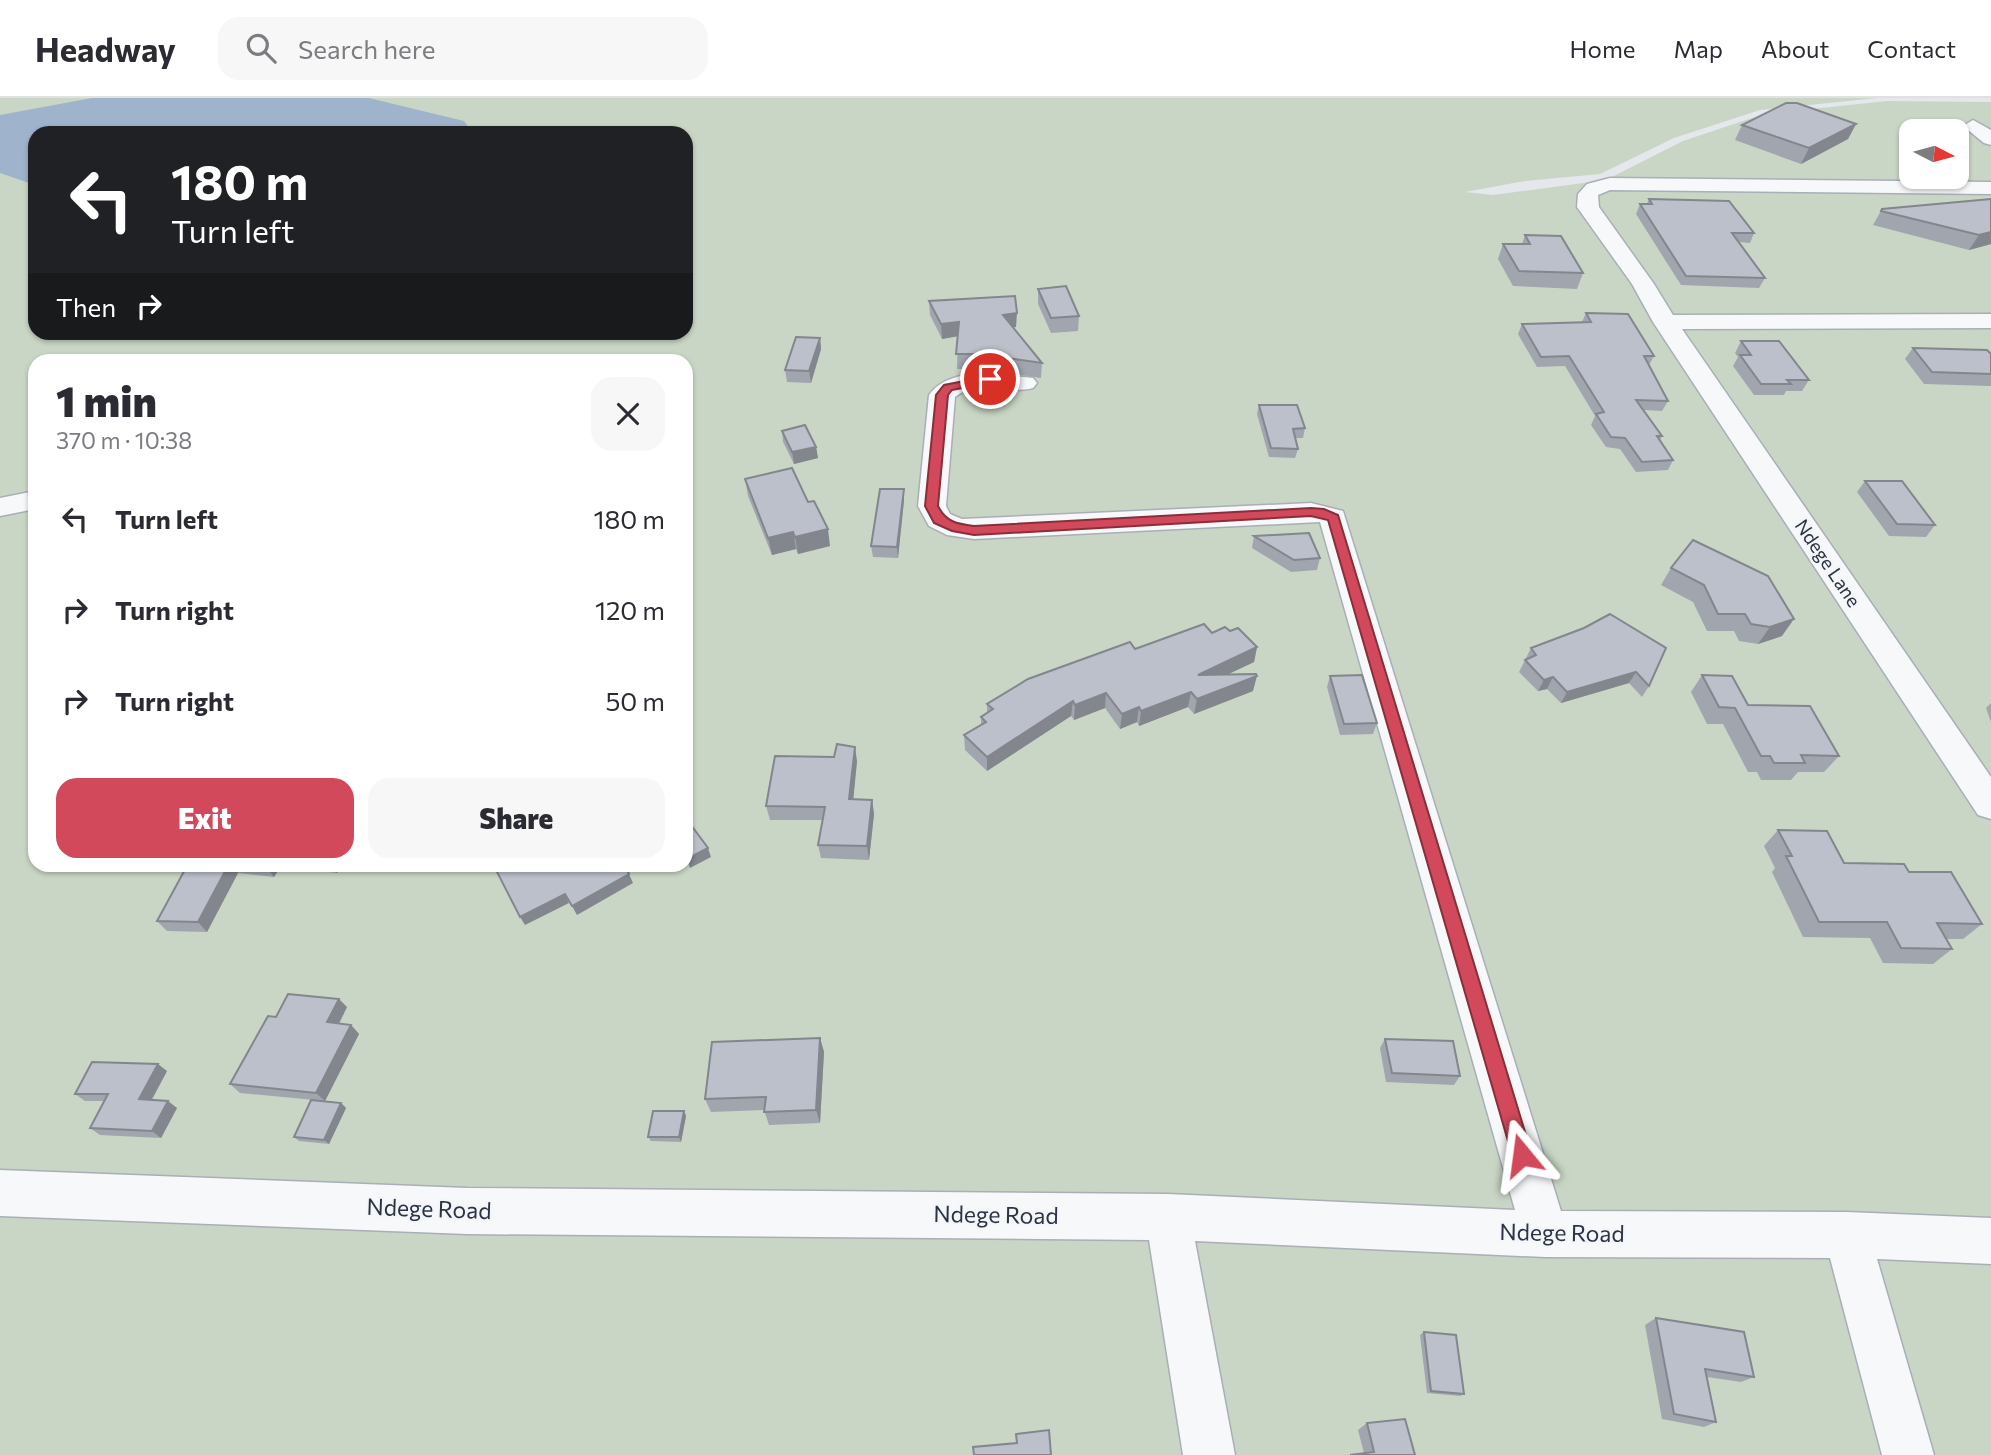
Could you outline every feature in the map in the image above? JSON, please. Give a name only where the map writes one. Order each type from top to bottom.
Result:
[{"type":"street","points":[[1973,127],[1991,139]]},
{"type":"street","name":"Ndege Lane","points":[[1991,188],[1643,183],[1610,184],[1594,188],[1588,194],[1588,207],[1643,284],[1665,322],[1991,805]]},
{"type":"street","points":[[1665,322],[1991,321]]},
{"type":"street","points":[[1024,383],[990,379],[948,388],[942,395],[932,506],[939,520],[957,528],[974,530],[1311,512],[1334,517],[1545,1234]]},
{"type":"street","points":[[0,507],[28,501]]},
{"type":"street","name":"Ndege Road","points":[[0,1193],[467,1211],[1168,1217],[1545,1234],[1847,1235],[1991,1241]]},
{"type":"street","points":[[1168,1217],[1209,1455]]},
{"type":"street","points":[[1847,1235],[1908,1455]]},
{"type":"green space","points":[[0,98],[1877,98],[1760,110],[1674,138],[1600,174],[1525,181],[1465,192],[1493,195],[1606,180],[1683,141],[1764,114],[1887,101],[1991,102],[1991,1455],[0,1455]]},
{"type":"water","points":[[92,98],[369,98],[464,121],[468,126],[28,126],[28,183],[0,173],[0,115]]},
{"type":"building","points":[[1786,103],[1797,103],[1856,124],[1809,148],[1742,125]]},
{"type":"building","points":[[1649,199],[1729,201],[1754,233],[1732,233],[1765,278],[1686,276],[1640,204],[1652,204]]},
{"type":"building","points":[[1991,199],[1991,232],[1979,235],[1881,211],[1882,209]]},
{"type":"building","points":[[1525,235],[1561,236],[1583,273],[1519,271],[1503,244],[1530,244]]},
{"type":"building","points":[[1066,286],[1079,316],[1051,318],[1038,289]]},
{"type":"building","points":[[1015,296],[1017,313],[1003,315],[1042,363],[979,354],[956,354],[959,322],[941,324],[929,301]]},
{"type":"building","points":[[1586,313],[1628,314],[1654,356],[1644,356],[1668,401],[1636,400],[1662,436],[1657,436],[1673,460],[1642,462],[1625,438],[1611,437],[1596,414],[1604,412],[1569,356],[1541,357],[1522,324],[1591,322]]},
{"type":"building","points":[[796,337],[820,338],[809,371],[785,370]]},
{"type":"building","points":[[1741,341],[1779,341],[1809,380],[1787,380],[1791,384],[1761,384],[1740,355],[1751,355]]},
{"type":"building","points":[[1913,348],[1987,350],[1991,354],[1991,374],[1932,372]]},
{"type":"building","points":[[1259,405],[1297,405],[1305,428],[1293,429],[1298,449],[1271,448]]},
{"type":"building","points":[[805,425],[816,447],[792,452],[782,431]]},
{"type":"building","points":[[792,468],[808,502],[814,501],[828,529],[795,537],[793,532],[768,538],[745,479]]},
{"type":"building","points":[[1865,481],[1902,481],[1935,525],[1897,524]]},
{"type":"building","points":[[880,489],[904,489],[897,547],[871,546]]},
{"type":"building","points":[[1309,533],[1320,558],[1294,560],[1254,536]]},
{"type":"building","points":[[1693,540],[1768,576],[1794,619],[1770,627],[1751,624],[1745,614],[1718,614],[1704,585],[1671,568]]},
{"type":"building","points":[[1610,614],[1666,648],[1649,686],[1636,672],[1567,692],[1553,677],[1544,680],[1525,660],[1536,655],[1531,648],[1584,628]]},
{"type":"building","points":[[1204,624],[1212,633],[1225,627],[1230,631],[1238,628],[1257,647],[1198,675],[1257,676],[1197,699],[1191,692],[1141,711],[1139,707],[1122,714],[1106,693],[1075,705],[1073,701],[987,757],[964,735],[986,722],[981,717],[993,709],[987,704],[1028,679],[1130,642],[1135,649]]},
{"type":"building","points":[[1362,675],[1377,723],[1344,724],[1330,676]]},
{"type":"building","points":[[1702,675],[1732,676],[1748,705],[1810,706],[1839,756],[1801,755],[1805,763],[1774,763],[1770,756],[1761,756],[1735,708],[1719,707]]},
{"type":"building","points":[[837,744],[855,747],[849,799],[872,800],[867,846],[818,845],[825,807],[766,806],[775,756],[834,757]]},
{"type":"building","points":[[693,828],[708,848],[693,856]]},
{"type":"building","points":[[1778,830],[1827,831],[1844,863],[1904,864],[1909,872],[1951,872],[1982,924],[1937,923],[1952,949],[1901,948],[1887,922],[1819,922],[1786,856],[1792,856]]},
{"type":"building","points":[[184,872],[225,872],[198,922],[157,921]]},
{"type":"building","points":[[497,872],[629,874],[572,906],[565,894],[520,917]]},
{"type":"building","points":[[288,994],[339,999],[327,1022],[351,1025],[316,1093],[230,1084],[268,1016],[276,1017]]},
{"type":"building","points":[[820,1038],[816,1110],[764,1112],[766,1097],[705,1099],[712,1042]]},
{"type":"building","points":[[1385,1039],[1453,1041],[1460,1076],[1392,1073]]},
{"type":"building","points":[[92,1062],[158,1064],[139,1099],[168,1101],[152,1131],[90,1128],[108,1094],[75,1094]]},
{"type":"building","points":[[311,1100],[341,1103],[324,1140],[294,1137]]},
{"type":"building","points":[[653,1111],[684,1111],[679,1137],[648,1137]]},
{"type":"building","points":[[1656,1318],[1744,1332],[1754,1377],[1705,1369],[1716,1422],[1674,1414]]},
{"type":"building","points":[[1424,1332],[1456,1335],[1464,1394],[1431,1391]]},
{"type":"building","points":[[1405,1419],[1415,1455],[1350,1455],[1374,1452],[1367,1423]]},
{"type":"building","points":[[1049,1430],[1051,1455],[974,1455],[973,1447],[1017,1443],[1016,1434]]},
{"type":"route","points":[[990,379],[948,388],[942,395],[932,506],[939,520],[957,528],[974,530],[1311,512],[1334,517],[1522,1155]]}]
